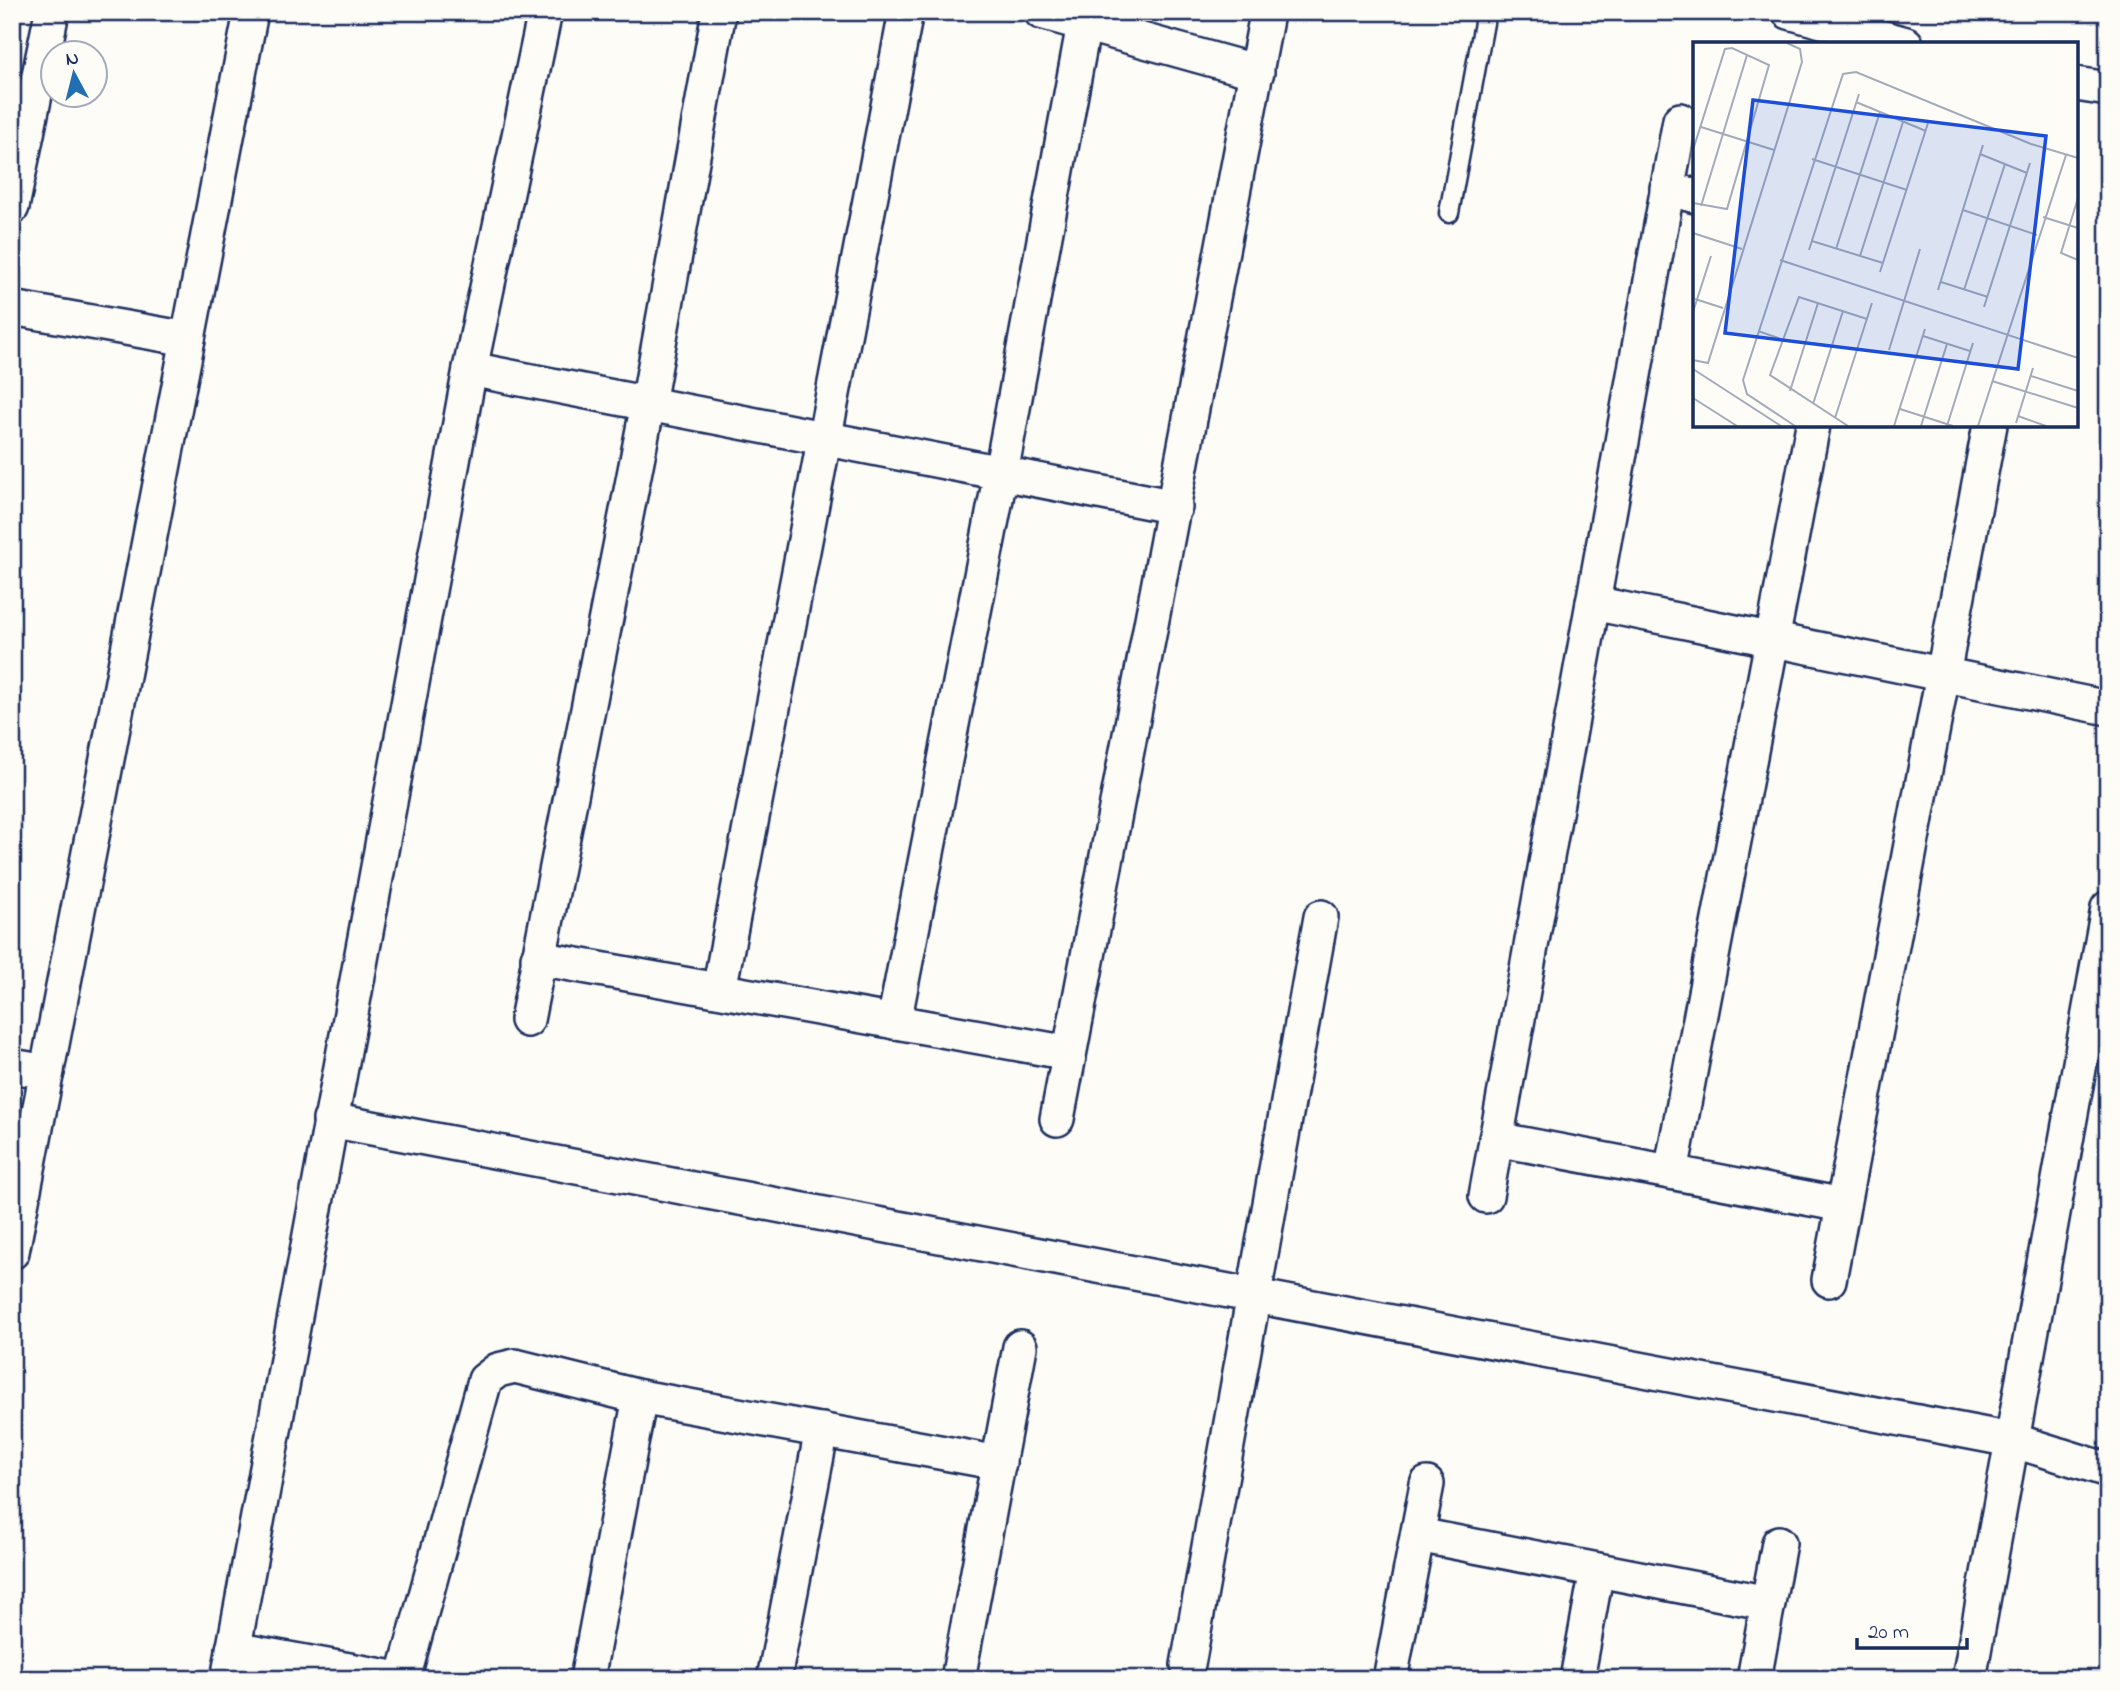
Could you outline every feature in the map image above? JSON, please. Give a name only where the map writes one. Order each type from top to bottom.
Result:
[{"type":"street","points":[[12,207],[52,12]]},
{"type":"street","points":[[12,1252],[251,12]]},
{"type":"street","points":[[545,12],[470,369],[230,1664],[401,1679],[485,1380],[498,1370],[515,1366],[640,1396],[999,1463]]},
{"type":"street","points":[[527,1020],[648,404],[719,12]]},
{"type":"street","points":[[719,990],[906,12]]},
{"type":"street","points":[[1041,12],[1256,72]]},
{"type":"street","points":[[1789,12],[1899,42]]},
{"type":"street","points":[[1057,1119],[1267,14]]},
{"type":"street","points":[[894,1022],[1001,473],[1084,24]]},
{"type":"street","points":[[2078,84],[2108,89]]},
{"type":"street","points":[[1486,1196],[1593,603],[1681,192],[1680,120]]},
{"type":"street","points":[[12,308],[188,339]]},
{"type":"street","points":[[470,369],[1175,507]]},
{"type":"street","points":[[1671,1172],[1812,427]]},
{"type":"street","points":[[1829,1280],[1990,427]]},
{"type":"street","points":[[1593,603],[2108,708]]},
{"type":"street","points":[[1969,1679],[2108,908]]},
{"type":"street","points":[[1188,1665],[1321,917]]},
{"type":"street","points":[[538,958],[1069,1054]]},
{"type":"street","points":[[12,1066],[47,1072]]},
{"type":"street","points":[[330,1120],[2012,1440],[2108,1469]]},
{"type":"street","points":[[1496,1139],[1843,1205]]},
{"type":"street","points":[[958,1679],[1020,1347]]},
{"type":"street","points":[[587,1679],[640,1396]]},
{"type":"street","points":[[774,1679],[822,1430]]},
{"type":"street","points":[[1390,1679],[1427,1484]]},
{"type":"street","points":[[1418,1535],[1768,1603]]},
{"type":"street","points":[[1754,1679],[1779,1544]]},
{"type":"street","points":[[1577,1679],[1597,1570]]},
{"type":"lane","points":[[1449,213],[1486,12]]}]
